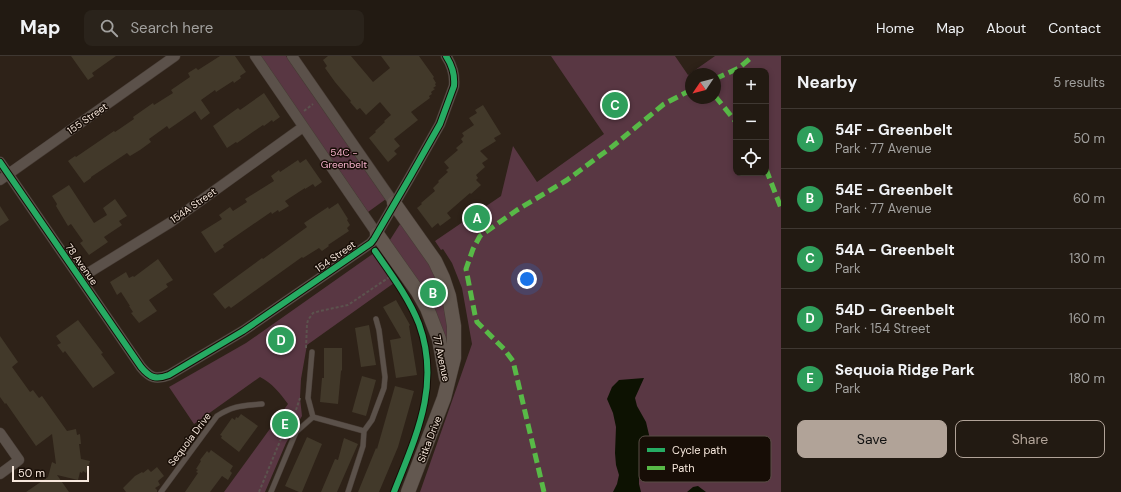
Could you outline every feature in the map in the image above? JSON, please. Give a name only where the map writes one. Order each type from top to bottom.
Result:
[{"type":"street","name":"155 Street","points":[[4,177],[175,56]]},
{"type":"street","name":"77 Avenue","points":[[255,56],[418,292],[427,308],[439,339],[447,386]]},
{"type":"street","name":"77 Avenue","points":[[292,56],[435,261],[443,278],[449,296],[454,326],[454,358],[447,386]]},
{"type":"street","name":"154 Street","points":[[150,376],[158,378],[169,375],[239,334],[370,243],[377,234],[440,124],[454,86],[452,68],[446,56]]},
{"type":"street","name":"154A Street","points":[[80,278],[170,222],[304,127]]},
{"type":"street","name":"78 Avenue","points":[[0,162],[4,177],[80,278],[142,367],[150,376]]},
{"type":"street","name":"Sitka Drive","points":[[408,492],[444,398],[447,386]]},
{"type":"street","points":[[0,433],[20,460],[0,474]]},
{"type":"lane","points":[[348,492],[363,446],[364,431],[372,420],[384,388],[385,377],[379,330],[376,319]]},
{"type":"lane","points":[[312,352],[308,398],[313,417]]},
{"type":"lane","name":"Sequoia Drive","points":[[161,492],[217,416],[238,406],[262,404]]},
{"type":"lane","points":[[313,417],[364,431]]},
{"type":"lane","points":[[271,492],[296,432],[313,417]]},
{"type":"path","points":[[300,114],[318,101]]},
{"type":"path","points":[[388,270],[394,280]]},
{"type":"green space","name":"54C - Greenbelt","points":[[260,56],[286,56],[386,199],[368,212]]},
{"type":"green space","points":[[551,56],[675,56],[685,71],[685,104],[721,104],[721,68],[698,68],[715,56],[781,56],[781,492],[420,492],[472,344],[462,288],[452,263],[443,249],[441,250],[435,241],[501,196],[513,146],[537,182],[604,134]]},
{"type":"green space","points":[[402,221],[431,264],[445,297],[450,359],[388,243]]},
{"type":"green space","points":[[374,253],[394,283],[307,345],[301,379],[300,398],[302,416],[286,443],[265,492],[224,492],[288,404],[276,389],[260,377],[194,424],[169,387],[246,343]]},
{"type":"shaded area","points":[[644,378],[635,398],[637,406],[646,422],[649,436],[639,436],[639,484],[641,492],[613,492],[619,475],[615,453],[616,427],[613,413],[607,399],[612,387],[619,380]]},
{"type":"shaded area","points":[[698,486],[706,492],[687,492],[693,487]]},
{"type":"building","points":[[71,56],[116,56],[92,73],[94,76],[88,80]]},
{"type":"building","points":[[220,56],[235,56],[246,72],[234,83],[233,81],[216,92],[215,90],[201,100],[210,113],[201,120],[195,111],[169,129],[167,126],[149,139],[151,142],[140,150],[130,156],[127,153],[84,183],[68,161],[114,131],[115,132],[153,103],[154,105],[173,93],[171,90],[190,77],[188,73],[196,68],[198,70]]},
{"type":"building","points":[[328,56],[351,56],[373,82],[390,68],[381,56],[419,56],[434,77],[436,86],[433,88],[435,89],[431,92],[432,94],[429,96],[430,98],[411,112],[418,120],[394,139],[400,146],[394,151],[397,154],[388,162],[369,138],[391,115],[380,102],[366,115],[360,108],[357,110],[325,68],[327,66],[323,60]]},
{"type":"building","points":[[264,93],[280,117],[273,122],[272,120],[264,126],[263,125],[227,148],[213,126],[238,108],[240,110]]},
{"type":"building","points":[[483,105],[501,134],[494,138],[496,141],[480,151],[488,159],[482,163],[485,167],[476,175],[478,178],[476,180],[481,185],[447,213],[451,218],[440,226],[438,223],[432,228],[417,208],[435,191],[433,188],[448,172],[446,170],[449,168],[444,162],[458,150],[456,148],[463,142],[461,139],[464,136],[462,133],[474,125],[469,118],[477,113],[475,110]]},
{"type":"building","points":[[306,159],[322,182],[315,187],[313,184],[305,188],[285,201],[289,206],[279,212],[278,210],[272,214],[271,212],[223,245],[224,247],[215,253],[201,232],[222,219],[219,215],[230,207],[233,211],[247,202],[245,199],[274,181],[271,176],[279,170],[280,172],[298,160],[300,163]]},
{"type":"building","points":[[69,185],[94,223],[107,215],[103,208],[115,199],[127,216],[119,221],[122,225],[104,237],[108,242],[89,255],[80,243],[83,241],[71,224],[68,226],[52,196]]},
{"type":"building","points":[[338,203],[348,219],[347,220],[350,225],[347,228],[349,231],[328,245],[329,246],[322,251],[319,248],[303,258],[302,257],[231,308],[229,306],[225,309],[213,294],[307,227],[304,223],[328,207],[329,209]]},
{"type":"building","points":[[0,206],[9,220],[0,226]]},
{"type":"building","points":[[158,259],[173,280],[166,284],[168,287],[149,300],[157,311],[139,323],[131,313],[133,312],[121,292],[117,295],[110,282],[126,272],[129,278],[134,277]]},
{"type":"building","points":[[396,300],[410,325],[417,375],[396,378],[390,340],[401,338],[383,307]]},
{"type":"building","points":[[78,320],[103,353],[101,354],[115,373],[93,388],[65,351],[63,353],[57,345],[61,343],[56,336]]},
{"type":"building","points":[[369,325],[376,365],[361,367],[355,328]]},
{"type":"building","points":[[0,336],[18,362],[12,367],[30,392],[33,390],[39,398],[42,396],[67,431],[76,429],[77,435],[80,434],[81,444],[79,444],[81,459],[90,461],[86,473],[83,471],[82,473],[80,472],[78,480],[57,475],[69,492],[26,492],[48,477],[52,462],[56,464],[52,434],[36,446],[6,403],[5,404],[0,397]]},
{"type":"building","points":[[324,348],[342,348],[342,370],[338,404],[320,402],[322,378],[324,378]]},
{"type":"building","points":[[362,376],[376,380],[366,416],[352,412]]},
{"type":"building","points":[[395,386],[414,391],[398,447],[379,492],[358,492],[376,448],[377,449]]},
{"type":"building","points":[[241,414],[258,426],[239,452],[221,438],[222,436],[220,435],[232,418],[235,420],[236,417],[238,418]]},
{"type":"building","points":[[307,437],[322,444],[302,492],[299,492],[285,486]]},
{"type":"building","points":[[344,438],[358,444],[337,492],[321,492],[335,459],[338,460]]},
{"type":"building","points":[[211,450],[233,466],[230,471],[232,473],[228,480],[222,476],[210,492],[185,492],[198,473],[196,472],[198,470],[196,469],[201,461],[200,460],[207,451],[209,453]]},
{"type":"building","points":[[157,467],[164,476],[158,481],[160,485],[155,488],[157,492],[126,492],[123,488],[135,476],[148,469],[151,472]]},
{"type":"marked path","points":[[721,76],[739,68],[753,56]]},
{"type":"marked path","points":[[544,492],[513,361],[504,349],[477,322],[466,269],[473,249],[480,236],[517,210],[567,180],[613,146],[664,104],[685,93]]},
{"type":"marked path","points":[[721,103],[733,118]]},
{"type":"marked path","points":[[769,176],[781,208]]},
{"type":"cycle path","points":[[0,162],[141,367],[150,376],[157,378],[164,377],[243,331],[371,243],[440,124],[454,86],[453,70],[446,56]]},
{"type":"cycle path","points":[[375,251],[399,286],[415,314],[425,346],[427,368],[427,389],[423,410],[410,451],[394,492]]},
{"type":"place","name":"54A - Greenbelt","points":[[615,105]]},
{"type":"place","name":"54F - Greenbelt","points":[[477,218]]},
{"type":"place","name":"54E - Greenbelt","points":[[433,293]]},
{"type":"place","name":"54D - Greenbelt","points":[[281,340]]},
{"type":"place","name":"Sequoia Ridge Park","points":[[285,424]]}]
